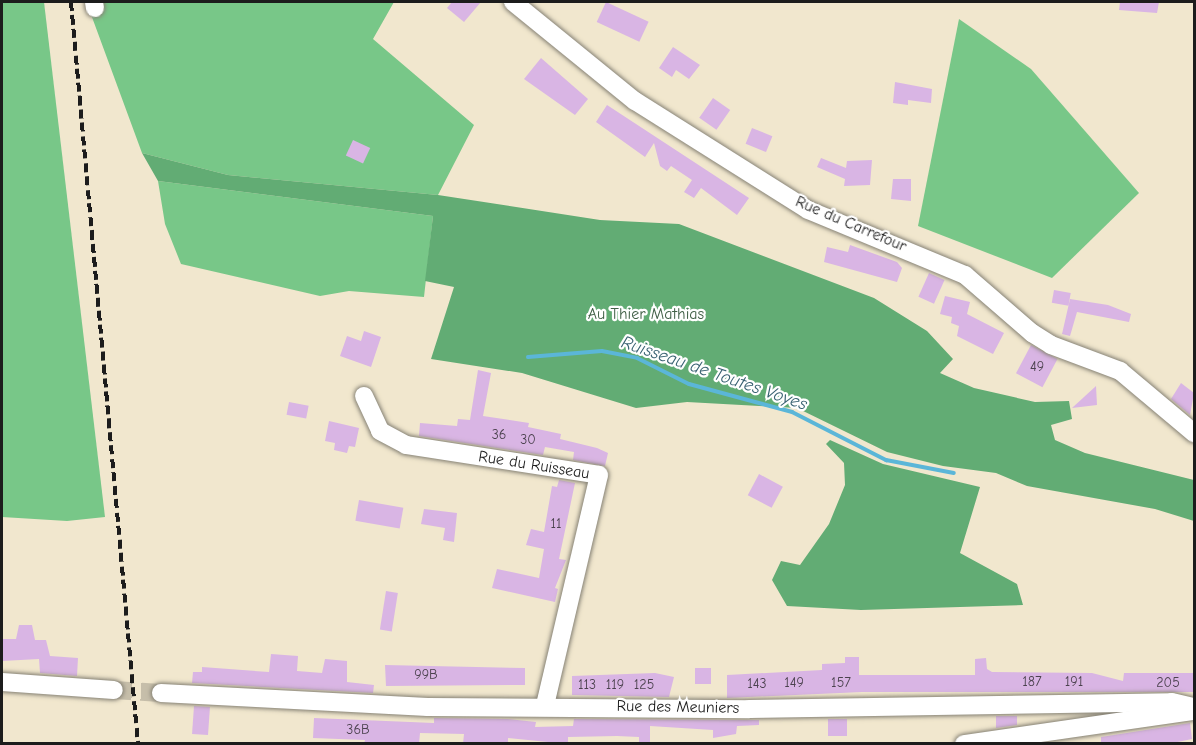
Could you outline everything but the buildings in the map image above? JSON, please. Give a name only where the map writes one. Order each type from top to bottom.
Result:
[{"type":"street","name":"Rue du Carrefour","points":[[513,2],[645,107],[808,210],[965,275],[1032,333],[1051,345],[1120,371],[1194,433]]},
{"type":"street","name":"Rue du Ruisseau","points":[[364,396],[380,431],[406,445],[599,475],[545,705]]},
{"type":"street","points":[[2,682],[114,690]]},
{"type":"street","name":"Rue des Meuniers","points":[[160,693],[350,705],[545,705],[749,709],[1172,702],[1194,709]]},
{"type":"street","points":[[964,744],[1194,709]]},
{"type":"green space","points":[[2,2],[44,2],[105,517],[67,521],[2,517]]},
{"type":"green space","points":[[94,2],[394,2],[373,39],[474,125],[438,195],[228,175],[142,153],[89,9]]},
{"type":"green space","points":[[959,19],[1031,69],[1139,193],[1052,278],[918,226]]},
{"type":"green space","name":"Au Thier Mathias","points":[[142,153],[228,175],[438,195],[600,220],[679,224],[874,298],[927,331],[953,359],[940,373],[974,388],[1035,402],[1069,401],[1072,419],[1051,425],[1055,440],[1085,453],[1194,480],[1194,521],[1155,509],[1027,486],[996,473],[943,466],[887,452],[797,408],[687,402],[636,408],[522,373],[431,359],[454,287],[425,281],[433,216],[158,181]]},
{"type":"green space","points":[[158,181],[433,216],[424,297],[349,291],[320,296],[181,264],[165,224]]},
{"type":"green space","points":[[830,440],[883,464],[980,487],[960,553],[1017,584],[1023,605],[861,610],[787,606],[772,580],[781,561],[800,565],[829,524],[845,485],[844,463],[826,444]]},
{"type":"waterway","name":"Ruisseau de Toutes Voyes","points":[[528,357],[602,351],[637,358],[689,384],[792,412],[886,460],[954,473]]},
{"type":"tunnel","points":[[114,690],[161,693]]},
{"type":"railway","points":[[71,2],[138,744]]}]
